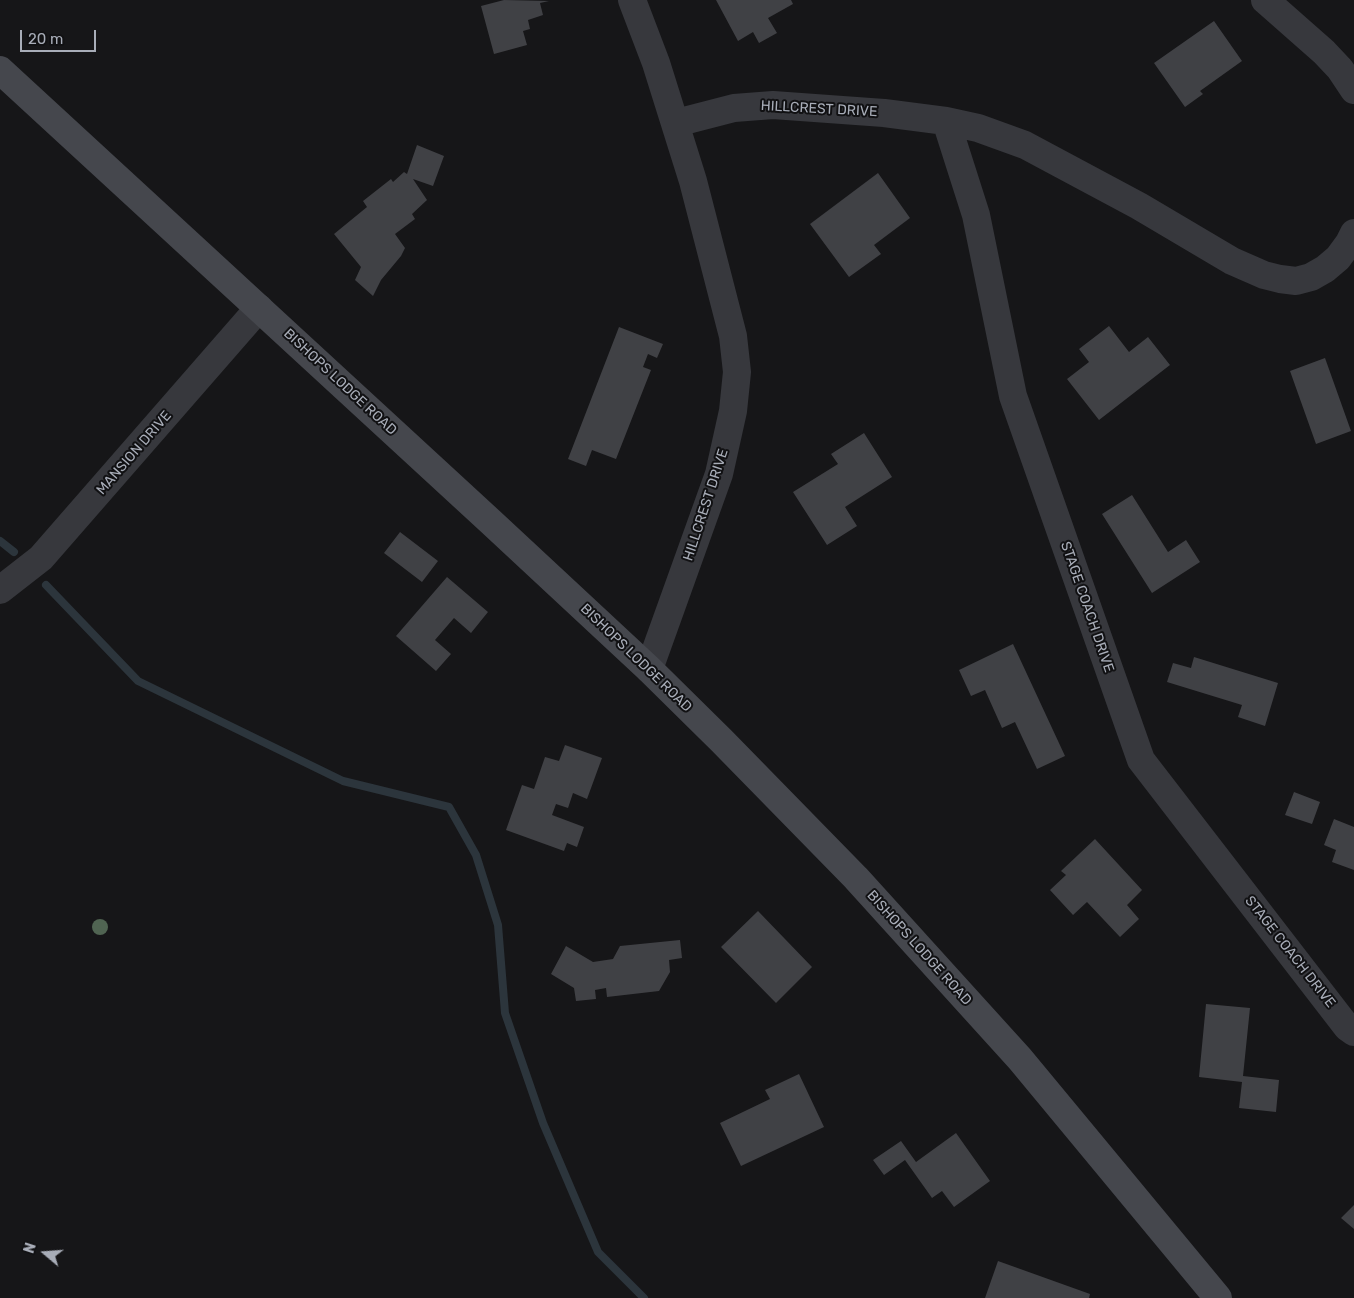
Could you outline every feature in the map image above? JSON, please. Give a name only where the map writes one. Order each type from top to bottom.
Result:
[{"type":"street","points":[[632,0],[654,56],[676,123]]},
{"type":"street","points":[[1266,0],[1324,52],[1340,69],[1354,90]]},
{"type":"street","name":"BISHOPS LODGE ROAD","points":[[0,70],[649,669],[742,761],[856,878],[1020,1059],[1218,1298]]},
{"type":"street","name":"HILLCREST DRIVE","points":[[649,669],[719,474],[733,411],[737,372],[733,336],[723,294],[676,123],[734,108],[773,105],[875,112],[946,121],[993,132],[1025,145],[1139,206],[1232,261],[1280,280],[1296,280],[1311,276],[1325,269],[1338,258],[1354,233]]},
{"type":"street","name":"STAGE COACH DRIVE","points":[[946,121],[981,235],[1013,396],[1141,760],[1341,1019],[1354,1032]]},
{"type":"street","name":"MANSION DRIVE","points":[[0,590],[41,558],[259,308]]},
{"type":"building","points":[[504,0],[549,1],[540,3],[543,15],[528,20],[530,29],[523,31],[527,45],[494,54],[481,6]]},
{"type":"building","points":[[716,0],[791,0],[793,4],[768,18],[777,33],[759,43],[753,32],[738,41]]},
{"type":"building","points":[[1214,21],[1242,61],[1200,91],[1203,94],[1185,107],[1154,63]]},
{"type":"building","points":[[417,145],[444,156],[433,186],[413,179],[427,200],[412,214],[415,219],[395,234],[405,248],[401,256],[381,280],[373,296],[355,280],[361,267],[334,234],[367,207],[363,201],[391,179],[393,182],[404,172],[407,174]]},
{"type":"building","points":[[878,173],[910,218],[874,245],[881,254],[849,277],[810,224]]},
{"type":"building","points":[[1109,326],[1129,352],[1148,337],[1170,365],[1099,420],[1067,379],[1089,362],[1079,349]]},
{"type":"building","points":[[619,327],[663,344],[657,358],[648,354],[643,367],[651,370],[616,459],[592,450],[586,466],[568,459]]},
{"type":"building","points":[[1325,358],[1351,431],[1316,444],[1290,371]]},
{"type":"building","points":[[864,433],[892,477],[845,507],[857,526],[827,545],[793,492],[838,464],[831,454]]},
{"type":"building","points":[[1132,495],[1168,552],[1186,540],[1200,562],[1152,593],[1102,514]]},
{"type":"building","points":[[400,532],[438,561],[422,582],[384,553]]},
{"type":"building","points":[[447,577],[488,612],[471,633],[454,618],[435,640],[451,654],[436,671],[396,636]]},
{"type":"building","points":[[1013,644],[1065,756],[1037,769],[1015,722],[1002,728],[985,690],[971,696],[959,670]]},
{"type":"building","points":[[1194,657],[1278,683],[1265,726],[1238,717],[1242,705],[1167,682],[1173,663],[1191,668]]},
{"type":"building","points":[[565,745],[602,758],[587,799],[573,793],[568,808],[556,804],[552,815],[584,827],[577,847],[567,843],[564,851],[506,830],[522,785],[534,789],[545,757],[559,761]]},
{"type":"building","points":[[1294,792],[1320,802],[1312,824],[1285,815]]},
{"type":"building","points":[[1334,819],[1354,827],[1354,870],[1332,862],[1336,850],[1324,845]]},
{"type":"building","points":[[1095,839],[1142,890],[1127,905],[1139,919],[1120,937],[1087,902],[1073,915],[1050,890],[1066,875],[1061,871]]},
{"type":"building","points":[[758,911],[812,967],[776,1003],[721,947]]},
{"type":"building","points":[[680,940],[682,958],[669,960],[670,972],[659,991],[607,997],[606,988],[595,990],[596,999],[576,1001],[574,988],[551,974],[566,946],[593,962],[613,959],[620,946]]},
{"type":"building","points":[[1206,1004],[1250,1008],[1243,1076],[1279,1080],[1276,1112],[1239,1108],[1242,1082],[1199,1077]]},
{"type":"building","points":[[799,1074],[824,1127],[741,1166],[720,1123],[770,1099],[765,1090]]},
{"type":"building","points":[[956,1133],[990,1181],[954,1207],[942,1191],[932,1198],[905,1160],[884,1175],[873,1160],[901,1141],[916,1162]]},
{"type":"building","points":[[1354,1205],[1354,1229],[1341,1218]]},
{"type":"building","points":[[998,1261],[1090,1294],[1089,1298],[985,1298]]},
{"type":"waterway","points":[[0,541],[14,552]]},
{"type":"waterway","points":[[46,585],[138,681],[343,781],[449,807],[476,855],[498,925],[505,1013],[543,1123],[598,1252],[644,1298]]}]
